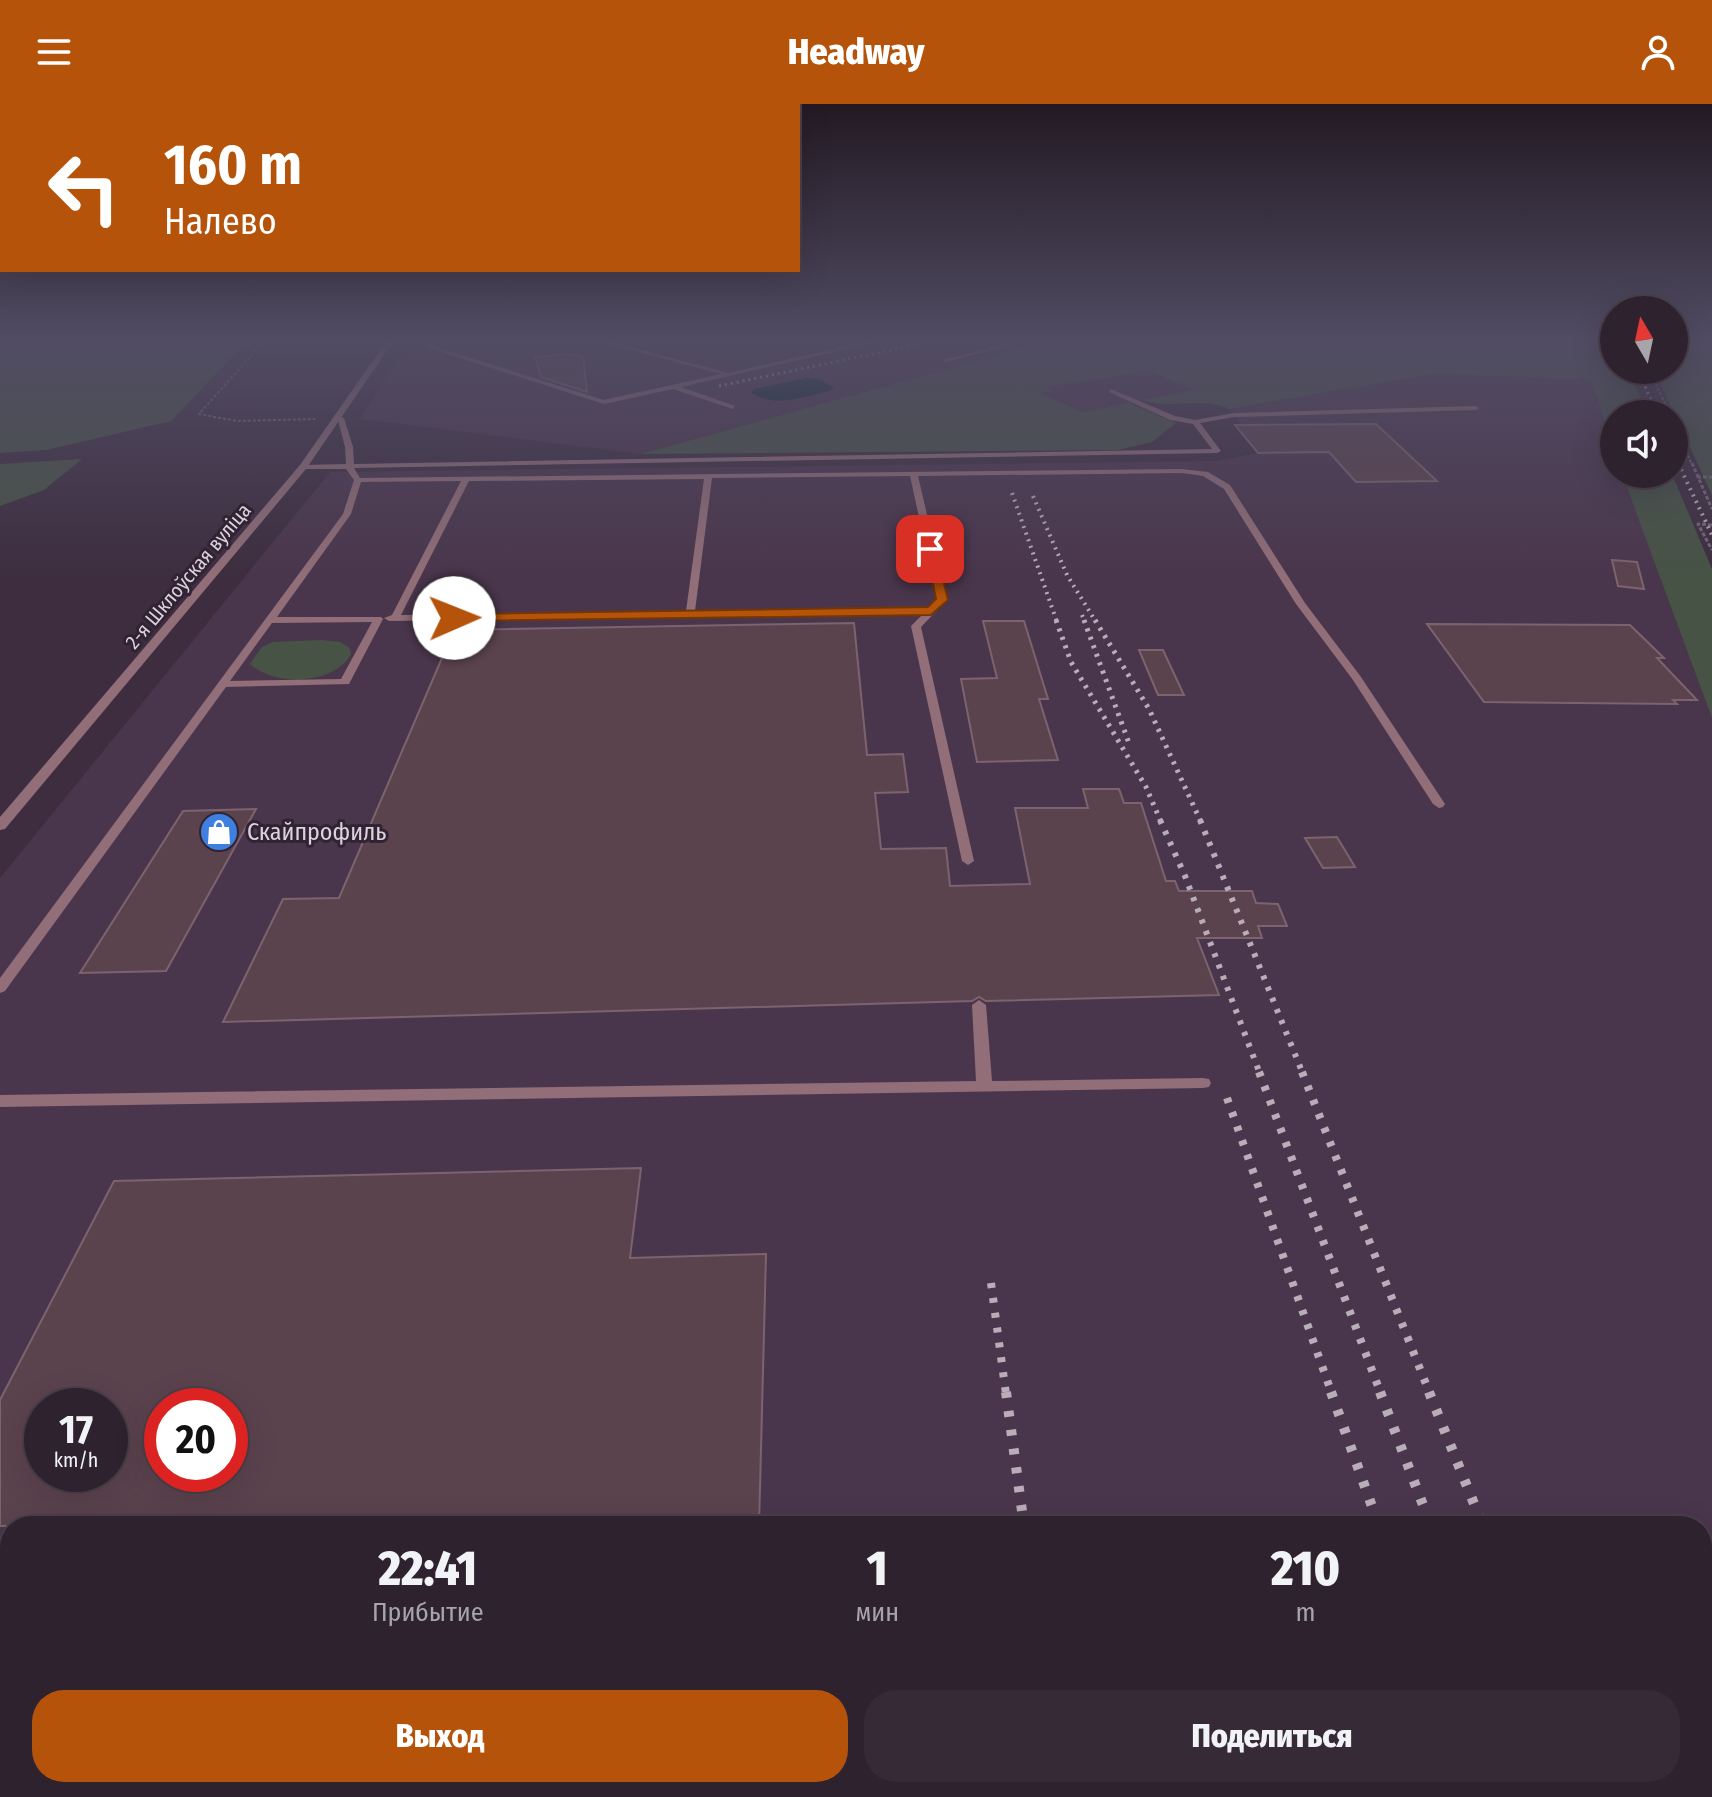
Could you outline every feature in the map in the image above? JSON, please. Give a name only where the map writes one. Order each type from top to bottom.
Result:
[{"type":"street","name":"2-я Шклоўская вуліца","points":[[0,826],[303,467],[340,418]]},
{"type":"lane","points":[[340,418],[349,447],[348,465],[358,480],[1182,471],[1218,480],[1227,487],[1301,604],[1357,679],[1439,804]]},
{"type":"lane","points":[[1173,418],[1195,422],[1217,418]]},
{"type":"lane","points":[[303,467],[1217,451],[1195,422]]},
{"type":"lane","points":[[913,473],[942,600],[916,626],[968,861]]},
{"type":"lane","points":[[690,614],[708,477]]},
{"type":"lane","points":[[395,618],[467,478]]},
{"type":"lane","points":[[0,988],[347,514],[358,480]]},
{"type":"lane","points":[[269,620],[931,611]]},
{"type":"lane","points":[[223,684],[345,682],[378,619]]},
{"type":"lane","points":[[979,1005],[984,1086]]},
{"type":"lane","points":[[0,1101],[1203,1083]]},
{"type":"path","points":[[221,418],[237,421],[340,418]]},
{"type":"path","points":[[1688,456],[1712,509]]},
{"type":"path","points":[[1697,477],[1712,477]]},
{"type":"path","points":[[1712,525],[1698,524],[1712,550]]},
{"type":"shaded area","points":[[361,418],[771,418],[641,454]]},
{"type":"shaded area","points":[[1236,418],[1600,418],[1600,488],[1627,488],[1712,712],[1712,1516],[0,1516],[0,878],[330,472],[1217,461],[1257,453],[1235,425],[1242,425]]},
{"type":"green space","points":[[0,418],[174,418],[46,450],[0,453]]},
{"type":"green space","points":[[771,418],[1164,418],[1176,423],[1152,442],[1117,450],[641,454]]},
{"type":"green space","points":[[1688,418],[1712,418],[1712,495],[1688,443]]},
{"type":"green space","points":[[82,459],[44,490],[0,506],[0,464]]},
{"type":"green space","points":[[1627,488],[1678,488],[1712,569],[1712,718]]},
{"type":"green space","points":[[273,642],[340,642],[349,647],[351,654],[332,672],[318,677],[288,679],[261,671],[250,664],[262,647]]},
{"type":"building","points":[[1376,424],[1437,481],[1356,482],[1329,452],[1258,453],[1235,425]]},
{"type":"building","points":[[1612,560],[1637,562],[1644,589],[1618,586]]},
{"type":"building","points":[[983,621],[1024,621],[1048,699],[1039,699],[1058,760],[977,762],[961,679],[997,678]]},
{"type":"building","points":[[854,623],[867,755],[903,754],[908,792],[875,793],[881,849],[946,848],[950,886],[1030,884],[1015,808],[1088,808],[1083,789],[1119,789],[1124,803],[1141,803],[1166,881],[1175,881],[1179,891],[1252,891],[1256,903],[1278,904],[1287,926],[1258,926],[1262,938],[1197,938],[1219,995],[986,1001],[979,997],[972,1001],[223,1022],[283,899],[339,898],[454,630]]},
{"type":"building","points":[[1427,624],[1630,625],[1664,658],[1657,658],[1697,700],[1673,700],[1677,704],[1484,702]]},
{"type":"building","points":[[1139,650],[1163,650],[1184,695],[1158,695]]},
{"type":"building","points":[[256,809],[166,971],[80,973],[183,811]]},
{"type":"building","points":[[1337,837],[1355,867],[1323,868],[1305,838]]},
{"type":"building","points":[[641,1168],[630,1258],[766,1254],[759,1516],[0,1516],[0,1400],[114,1181]]},
{"type":"railway","points":[[1688,484],[1712,535]]},
{"type":"railway","points":[[1012,493],[1057,622]]},
{"type":"railway","points":[[1033,496],[1067,575],[1096,622]]},
{"type":"railway","points":[[1082,615],[1085,622]]},
{"type":"railway","points":[[1056,620],[1071,662],[1146,787],[1161,822]]},
{"type":"railway","points":[[1084,620],[1130,746]]},
{"type":"railway","points":[[1095,620],[1149,709],[1201,822]]},
{"type":"railway","points":[[1160,820],[1185,876],[1260,1074]]},
{"type":"railway","points":[[1200,820],[1303,1074]]},
{"type":"railway","points":[[1259,1072],[1381,1394]]},
{"type":"railway","points":[[1302,1072],[1430,1394]]},
{"type":"railway","points":[[1227,1098],[1332,1394]]},
{"type":"railway","points":[[991,1283],[1006,1394]]},
{"type":"railway","points":[[1006,1392],[1023,1516]]},
{"type":"railway","points":[[1331,1392],[1375,1516]]},
{"type":"railway","points":[[1380,1392],[1427,1516]]},
{"type":"railway","points":[[1429,1392],[1479,1516]]},
{"type":"place","name":"Скайпрофиль","points":[[219,832]]},
{"type":"route","points":[[454,618],[931,611],[942,600],[930,549]]}]
